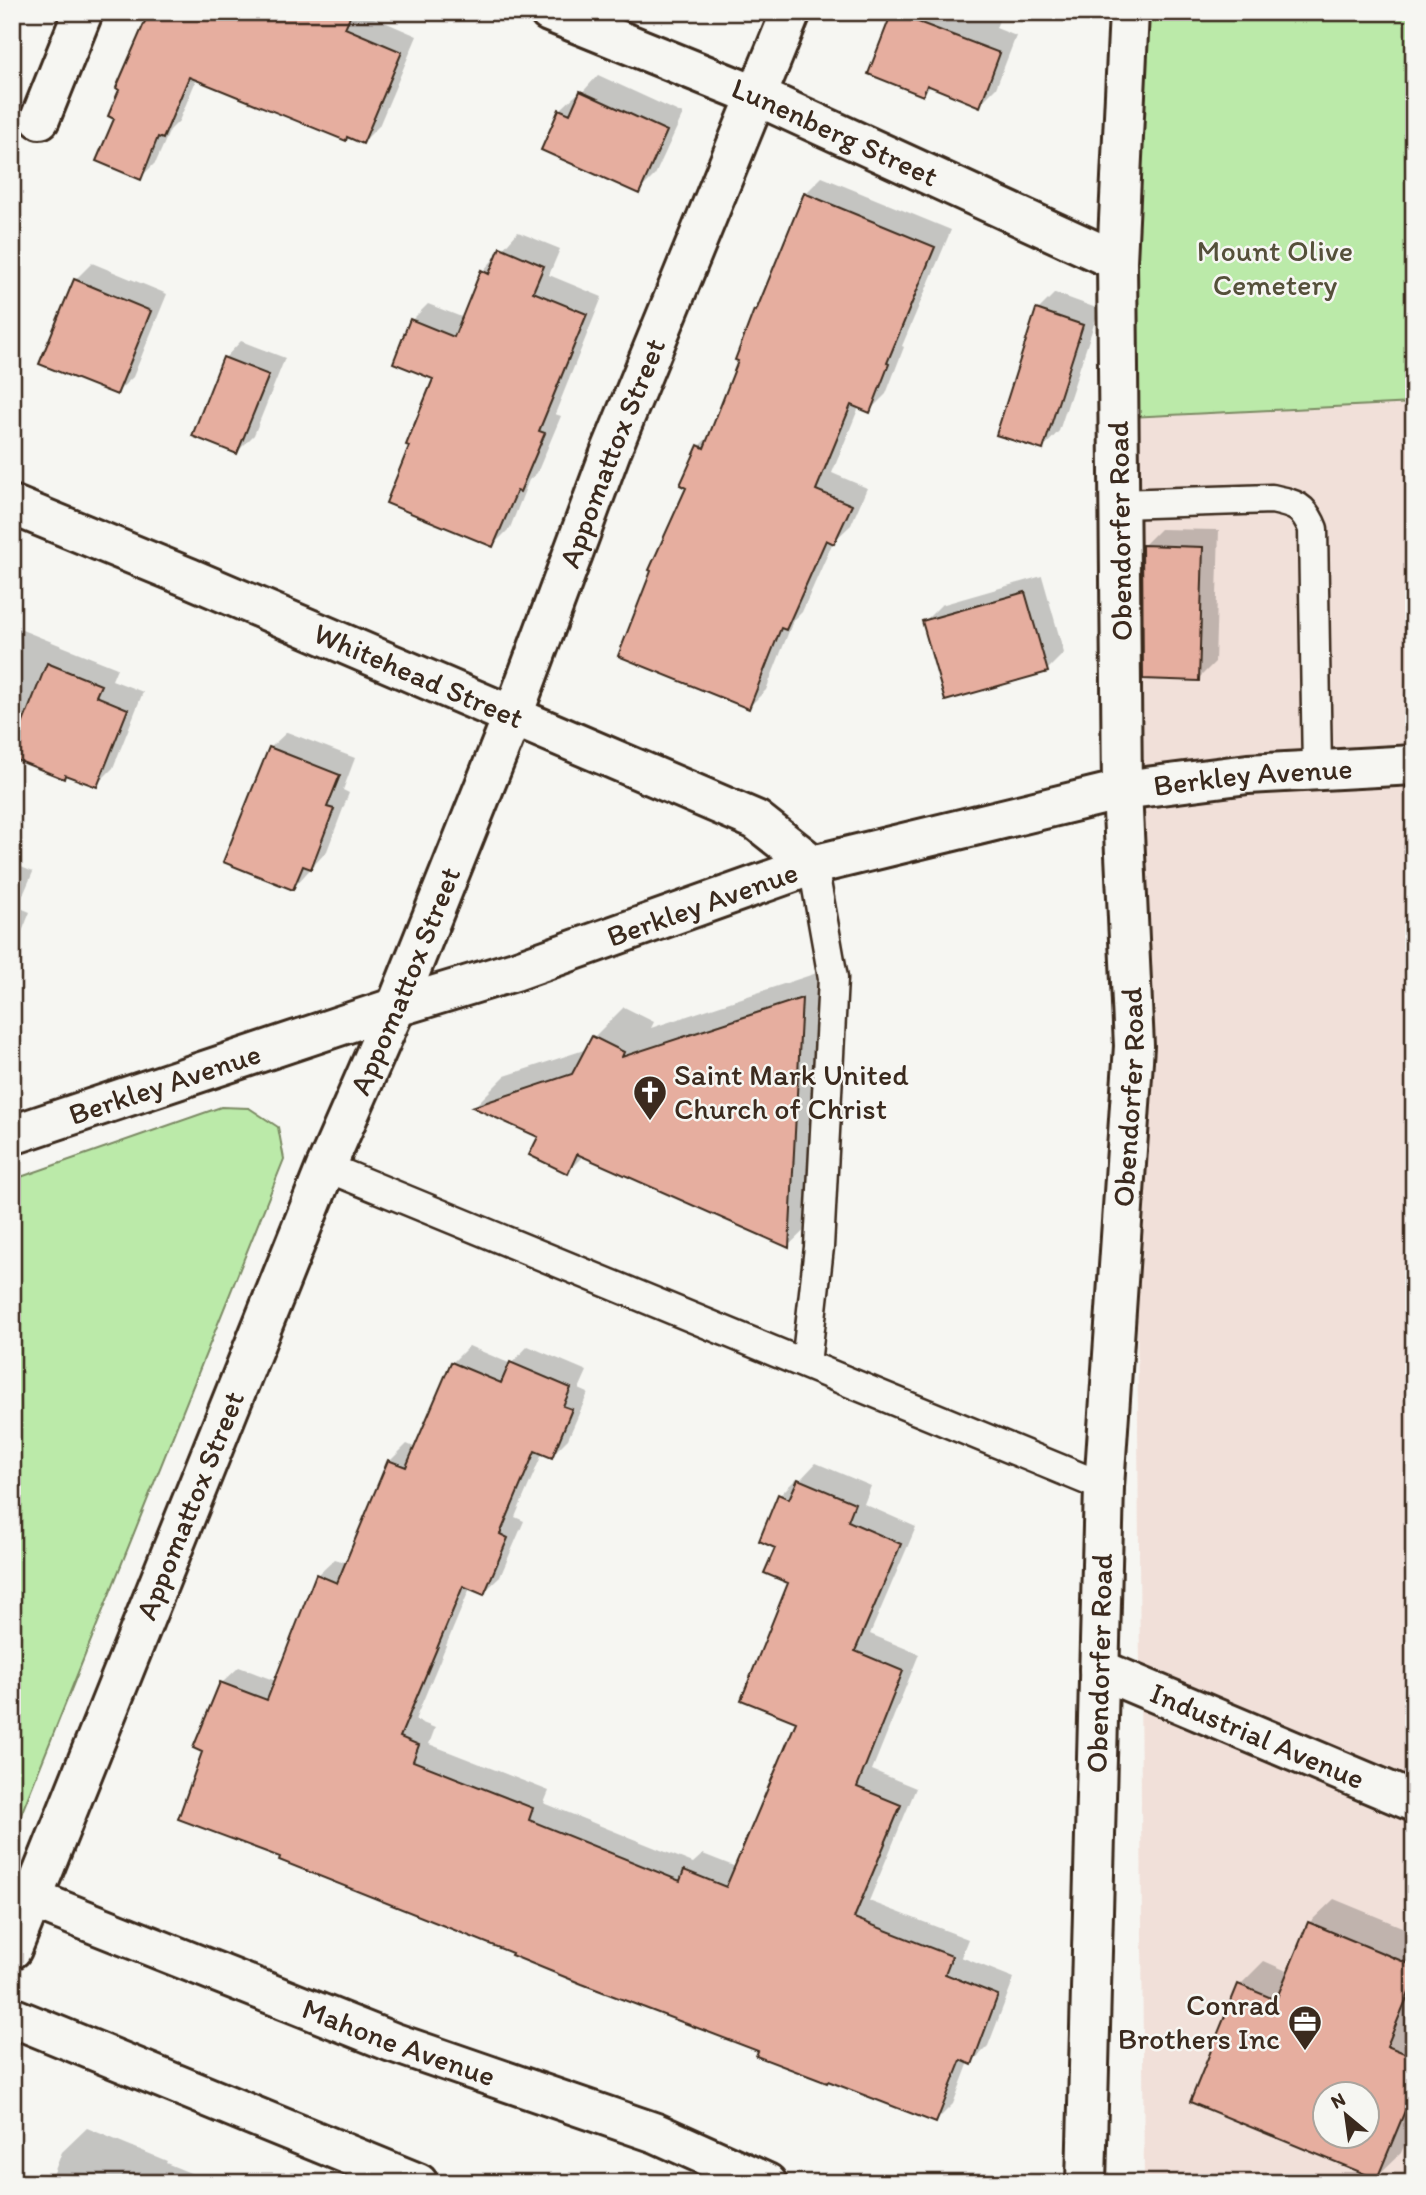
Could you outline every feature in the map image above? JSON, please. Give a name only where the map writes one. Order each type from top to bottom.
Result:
[{"type":"street","points":[[40,119],[83,12]]},
{"type":"street","name":"Lunenberg Street","points":[[549,12],[757,96],[1117,261]]},
{"type":"street","name":"Appomattox Street","points":[[12,1949],[326,1167],[396,1007],[513,715],[611,451],[791,12]]},
{"type":"street","name":"Obendorfer Road","points":[[1086,2183],[1104,1487],[1134,1046],[1122,790],[1117,261],[1129,12]]},
{"type":"street","name":"Whitehead Street","points":[[12,505],[756,820],[813,865]]},
{"type":"street","name":"Berkley Avenue","points":[[12,1135],[396,1007],[515,971],[813,865],[1122,790],[1248,774],[1414,765]]},
{"type":"street","name":"Industrial Avenue","points":[[1099,1669],[1414,1802]]},
{"type":"street","name":"Mahone Avenue","points":[[32,1899],[392,2042],[656,2133],[767,2183]]},
{"type":"street","points":[[12,2017],[418,2183]]},
{"type":"lane","points":[[1119,503],[1272,499],[1293,503],[1307,514],[1313,529],[1317,770]]},
{"type":"lane","points":[[806,1364],[819,1247],[833,978],[813,865]]},
{"type":"lane","points":[[326,1167],[1104,1487]]},
{"type":"shaded area","points":[[1414,403],[1414,2183],[1144,2183],[1130,417]]},
{"type":"green space","name":"Mount Olive Cemetery","points":[[1148,12],[1414,12],[1414,403],[1130,417]]},
{"type":"green space","points":[[221,1107],[249,1108],[278,1127],[284,1159],[12,1837],[12,1180]]},
{"type":"building","points":[[149,12],[352,12],[345,28],[402,52],[363,144],[347,137],[346,141],[189,77],[163,139],[158,137],[141,180],[96,161],[114,119],[108,116],[119,90],[116,88]]},
{"type":"building","points":[[892,12],[1000,53],[980,107],[927,85],[923,96],[868,74]]},
{"type":"building","points":[[580,91],[667,131],[639,194],[541,150],[559,109],[570,114]]},
{"type":"building","points":[[804,193],[935,247],[887,363],[889,364],[870,413],[851,405],[816,490],[852,505],[834,544],[826,540],[786,630],[781,628],[749,709],[618,656],[651,571],[649,570],[686,488],[680,485],[698,445],[704,448],[738,361],[735,360],[754,310],[756,311]]},
{"type":"building","points":[[500,247],[544,266],[533,292],[587,314],[539,431],[545,433],[493,547],[386,503],[433,379],[393,363],[410,319],[454,337],[481,270],[489,274]]},
{"type":"building","points":[[74,279],[151,311],[117,395],[39,364]]},
{"type":"building","points":[[1036,309],[1083,325],[1043,450],[996,435]]},
{"type":"building","points":[[223,357],[269,375],[237,454],[192,436]]},
{"type":"building","points":[[1142,545],[1203,547],[1199,681],[1143,679]]},
{"type":"building","points":[[1025,592],[1048,672],[945,701],[922,621]]},
{"type":"building","points":[[47,663],[101,685],[96,696],[128,709],[97,787],[65,775],[64,779],[12,758],[12,750]]},
{"type":"building","points":[[269,747],[340,775],[327,807],[334,809],[311,869],[303,866],[293,890],[223,862]]},
{"type":"building","name":"Saint Mark United Church of Christ","points":[[802,998],[789,1248],[577,1154],[568,1174],[529,1155],[538,1137],[472,1107],[572,1074],[592,1036],[624,1052],[622,1057]]},
{"type":"building","points":[[451,1362],[501,1383],[510,1362],[571,1388],[563,1406],[572,1409],[552,1458],[535,1451],[500,1534],[508,1538],[484,1595],[463,1586],[400,1737],[419,1745],[413,1761],[533,1808],[529,1820],[680,1881],[684,1870],[726,1887],[796,1722],[741,1700],[788,1583],[764,1573],[775,1548],[759,1541],[778,1494],[789,1499],[798,1479],[855,1503],[848,1521],[901,1544],[855,1651],[903,1671],[857,1787],[901,1805],[854,1918],[952,1956],[945,1974],[998,1995],[972,2065],[961,2060],[936,2123],[756,2056],[758,2051],[582,1984],[511,1955],[512,1953],[279,1860],[280,1857],[178,1819],[202,1752],[193,1748],[220,1682],[267,1700],[316,1574],[337,1583],[388,1460],[406,1467]]},
{"type":"building","name":"Conrad Brothers Inc","points":[[1308,1922],[1414,1966],[1414,1981],[1387,2046],[1414,2057],[1414,2089],[1377,2179],[1190,2102],[1238,1984],[1276,2000]]},
{"type":"place","name":"Saint Mark United Church of Christ","points":[[650,1122]]},
{"type":"place","name":"Conrad Brothers Inc","points":[[1305,2052]]}]
